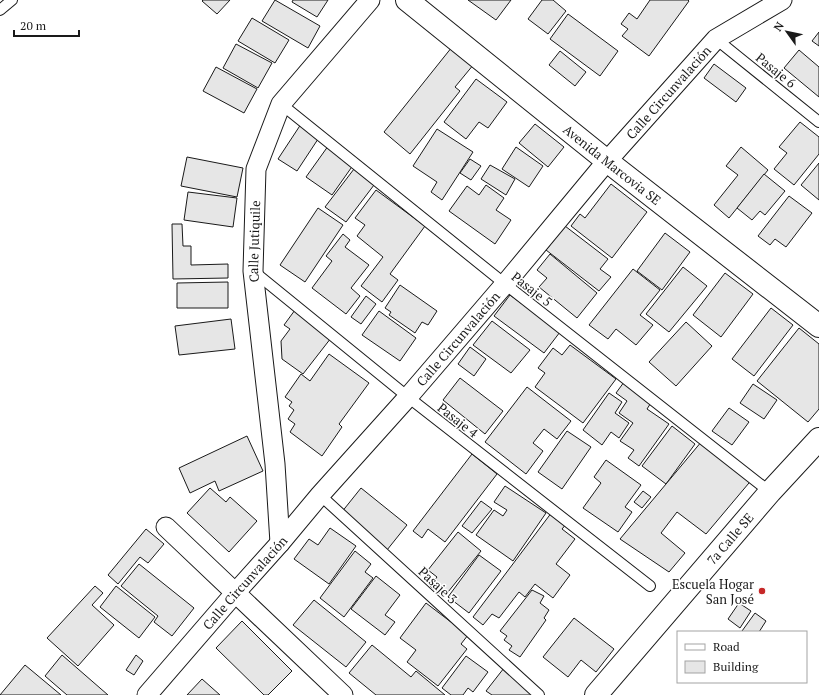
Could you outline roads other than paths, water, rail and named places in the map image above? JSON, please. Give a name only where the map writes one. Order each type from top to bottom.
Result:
[{"type":"street","name":"Calle Jutiquile","points":[[280,543],[275,464],[253,271],[256,169],[281,104],[370,0]]},
{"type":"street","name":"Avenida Marcovia SE","points":[[407,0],[608,161],[819,326]]},
{"type":"street","name":"Calle Circunvalación","points":[[147,695],[320,495],[408,397],[608,161],[716,39],[782,0]]},
{"type":"street","name":"7a Calle SE","points":[[596,695],[770,492],[819,439]]},
{"type":"street","points":[[166,527],[343,695]]},
{"type":"lane","points":[[0,10],[12,0]]},
{"type":"lane","name":"Pasaje 6","points":[[716,39],[819,122]]},
{"type":"lane","name":"Pasaje 5","points":[[281,104],[505,284],[770,492]]},
{"type":"lane","name":"Pasaje 4","points":[[253,271],[408,397],[650,586]]},
{"type":"lane","name":"Pasaje 3","points":[[320,495],[538,695]]},
{"type":"place","name":"Escuela Hogar San José","points":[[762,591]]}]
